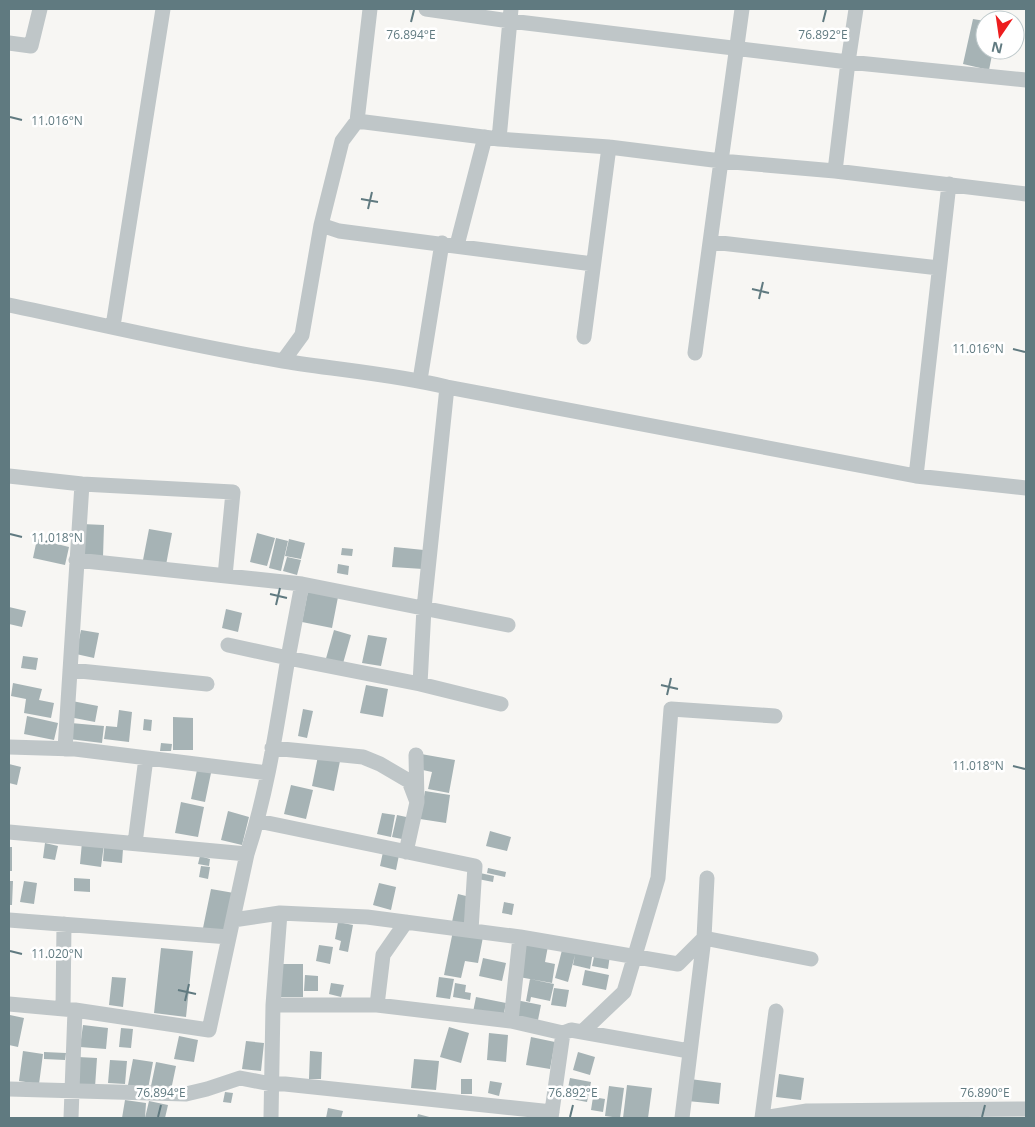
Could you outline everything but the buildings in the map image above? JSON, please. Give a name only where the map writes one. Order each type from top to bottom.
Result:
[{"type":"street","points":[[9,43],[31,46],[40,9]]},
{"type":"street","points":[[113,326],[163,9]]},
{"type":"street","points":[[283,361],[302,335],[321,225],[342,141],[357,121],[370,9]]},
{"type":"street","points":[[426,9],[510,15],[736,49],[1026,80]]},
{"type":"street","points":[[696,353],[742,9]]},
{"type":"street","points":[[835,172],[856,9]]},
{"type":"street","points":[[420,380],[449,244],[492,138],[510,15]]},
{"type":"street","points":[[357,121],[492,138],[609,147],[1026,194]]},
{"type":"street","points":[[584,336],[609,147]]},
{"type":"street","points":[[916,476],[948,184]]},
{"type":"street","points":[[321,225],[338,231],[593,264]]},
{"type":"street","points":[[712,242],[939,268]]},
{"type":"street","points":[[9,306],[283,361],[420,380],[447,387],[916,476],[1026,488]]},
{"type":"street","points":[[420,684],[424,608],[447,387]]},
{"type":"street","points":[[9,476],[82,484],[233,492],[225,576]]},
{"type":"street","points":[[65,749],[82,484]]},
{"type":"street","points":[[76,560],[302,584],[508,625]]},
{"type":"street","points":[[9,1004],[69,1010],[209,1030],[247,854],[258,821],[302,584]]},
{"type":"street","points":[[228,645],[420,684],[501,704]]},
{"type":"street","points":[[70,670],[207,684]]},
{"type":"street","points":[[582,1032],[624,992],[658,878],[671,709],[775,716]]},
{"type":"street","points":[[9,747],[65,749],[268,773]]},
{"type":"street","points":[[272,748],[363,757],[410,781],[417,802]]},
{"type":"street","points":[[406,852],[417,802],[416,755]]},
{"type":"street","points":[[135,843],[146,758]]},
{"type":"street","points":[[258,821],[475,866],[471,930]]},
{"type":"street","points":[[9,832],[247,854]]},
{"type":"street","points":[[682,1118],[704,938],[707,878]]},
{"type":"street","points":[[233,920],[280,913],[367,916],[520,937],[678,964],[704,938]]},
{"type":"street","points":[[271,1118],[273,1005],[280,913]]},
{"type":"street","points":[[9,920],[229,937]]},
{"type":"street","points":[[377,1005],[383,955],[406,922]]},
{"type":"street","points":[[64,924],[73,1091],[71,1118]]},
{"type":"street","points":[[511,1021],[520,937]]},
{"type":"street","points":[[704,938],[811,959]]},
{"type":"street","points":[[273,1005],[377,1005],[511,1021],[563,1033],[571,1030],[689,1050]]},
{"type":"street","points":[[776,1011],[762,1118],[807,1111],[1026,1108]]},
{"type":"street","points":[[9,1089],[186,1094],[240,1078],[271,1084],[552,1115],[563,1033]]}]
